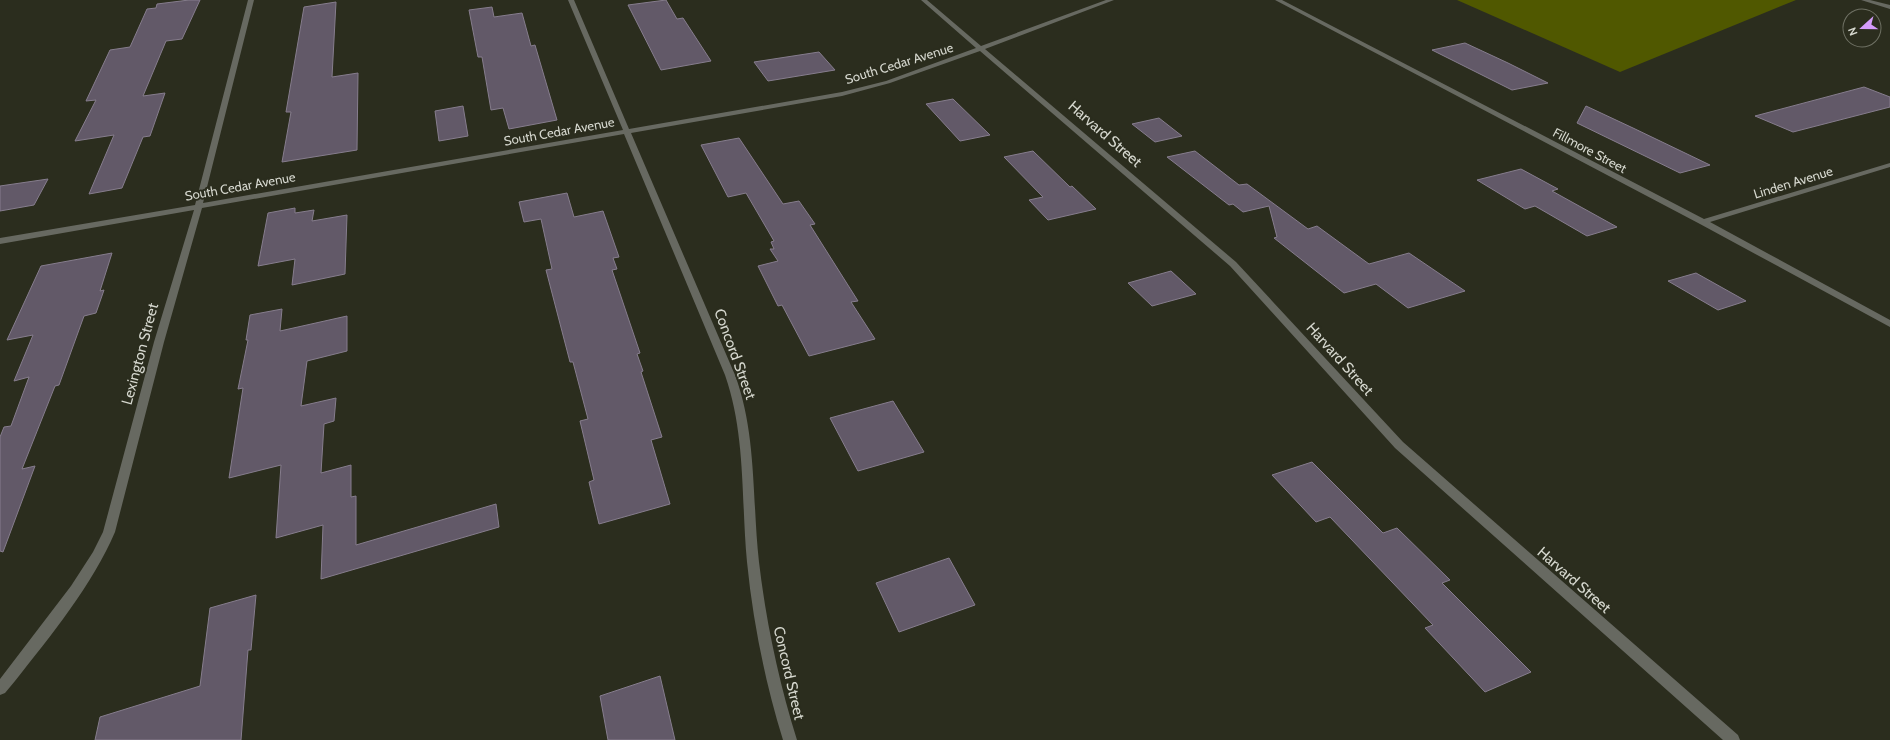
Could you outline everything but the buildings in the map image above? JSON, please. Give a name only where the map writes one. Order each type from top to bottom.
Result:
[{"type":"street","name":"Lexington Street","points":[[0,689],[38,643],[101,552],[108,532],[159,342],[199,205],[251,0]]},
{"type":"street","name":"Concord Street","points":[[571,0],[628,131],[730,375],[740,409],[748,480],[753,561],[760,608],[770,665],[790,740]]},
{"type":"street","name":"Harvard Street","points":[[924,0],[1233,264],[1339,381],[1400,445],[1733,740]]},
{"type":"street","name":"South Cedar Avenue","points":[[0,241],[199,205],[842,94],[888,82],[982,49],[1111,0]]},
{"type":"street","name":"Fillmore Street","points":[[1278,0],[1703,222],[1890,324]]},
{"type":"street","points":[[1864,0],[1890,7]]},
{"type":"street","name":"Linden Avenue","points":[[1703,222],[1890,165]]},
{"type":"green space","points":[[1457,0],[1796,0],[1620,72]]}]
